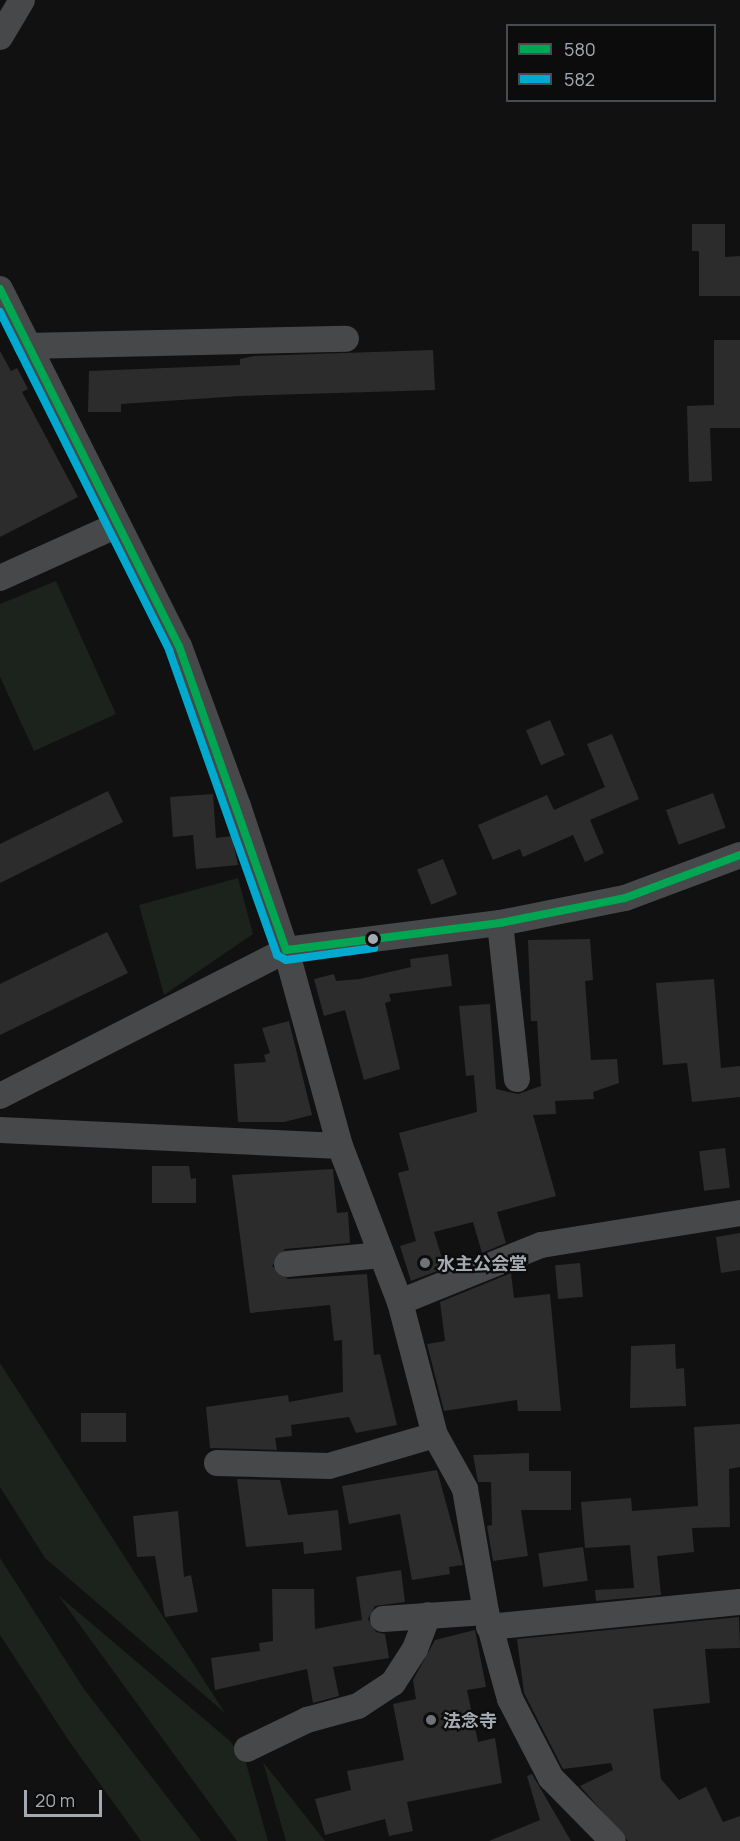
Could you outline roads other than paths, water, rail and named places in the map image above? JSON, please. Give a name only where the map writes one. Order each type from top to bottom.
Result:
[{"type":"street","points":[[0,37],[22,0]]},
{"type":"street","points":[[0,289],[115,526],[179,646],[286,950],[340,1146],[400,1302],[435,1435],[465,1489],[488,1619],[510,1699],[551,1778],[613,1841]]},
{"type":"street","points":[[27,346],[346,339]]},
{"type":"street","points":[[0,578],[115,526]]},
{"type":"street","points":[[0,1096],[286,950],[500,922],[625,898],[740,855]]},
{"type":"street","points":[[500,922],[517,1079]]},
{"type":"street","points":[[0,1130],[340,1146]]},
{"type":"street","points":[[400,1302],[541,1245],[740,1213]]},
{"type":"street","points":[[287,1264],[382,1255]]},
{"type":"street","points":[[217,1463],[329,1466],[435,1435]]},
{"type":"street","points":[[383,1619],[428,1616],[488,1619],[740,1602]]},
{"type":"street","points":[[247,1749],[307,1720],[358,1707],[393,1683],[416,1649],[428,1616]]},
{"type":"place","name":"水主公会堂","points":[[425,1263]]},
{"type":"place","name":"法念寺","points":[[431,1720]]}]
